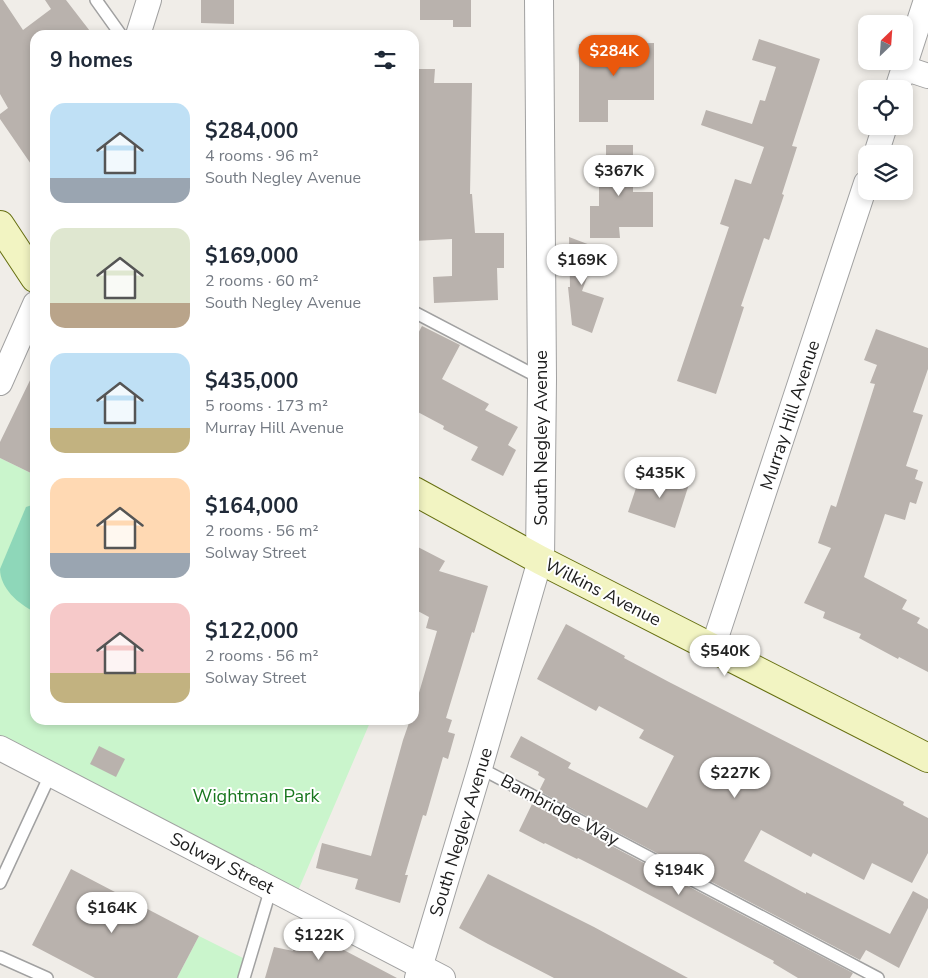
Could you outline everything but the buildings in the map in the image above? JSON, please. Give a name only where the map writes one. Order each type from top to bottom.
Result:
[{"type":"main road","points":[[0,225],[30,270]]},
{"type":"main road","name":"Wilkins Avenue","points":[[419,494],[540,560],[928,758]]},
{"type":"street","points":[[140,30],[149,0]]},
{"type":"street","name":"South Negley Avenue","points":[[419,972],[540,560],[542,379],[539,0]]},
{"type":"street","points":[[926,0],[901,78],[928,76]]},
{"type":"street","name":"Murray Hill Avenue","points":[[713,647],[860,200]]},
{"type":"street","points":[[0,384],[30,315]]},
{"type":"street","name":"Solway Street","points":[[0,748],[271,888],[419,972],[443,978]]},
{"type":"lane","points":[[96,0],[117,30]]},
{"type":"lane","points":[[419,315],[542,379]]},
{"type":"lane","name":"Bambridge Way","points":[[480,768],[878,978]]},
{"type":"lane","points":[[0,883],[50,773]]},
{"type":"lane","points":[[244,978],[271,888]]},
{"type":"lane","points":[[0,957],[47,978]]},
{"type":"green space","name":"Wightman Park","points":[[0,458],[30,473],[30,725],[369,725],[294,900],[0,748]]},
{"type":"green space","points":[[30,506],[30,609],[11,595],[3,583],[0,569],[26,507]]},
{"type":"green space","points":[[199,936],[249,961],[244,978],[177,978]]}]
